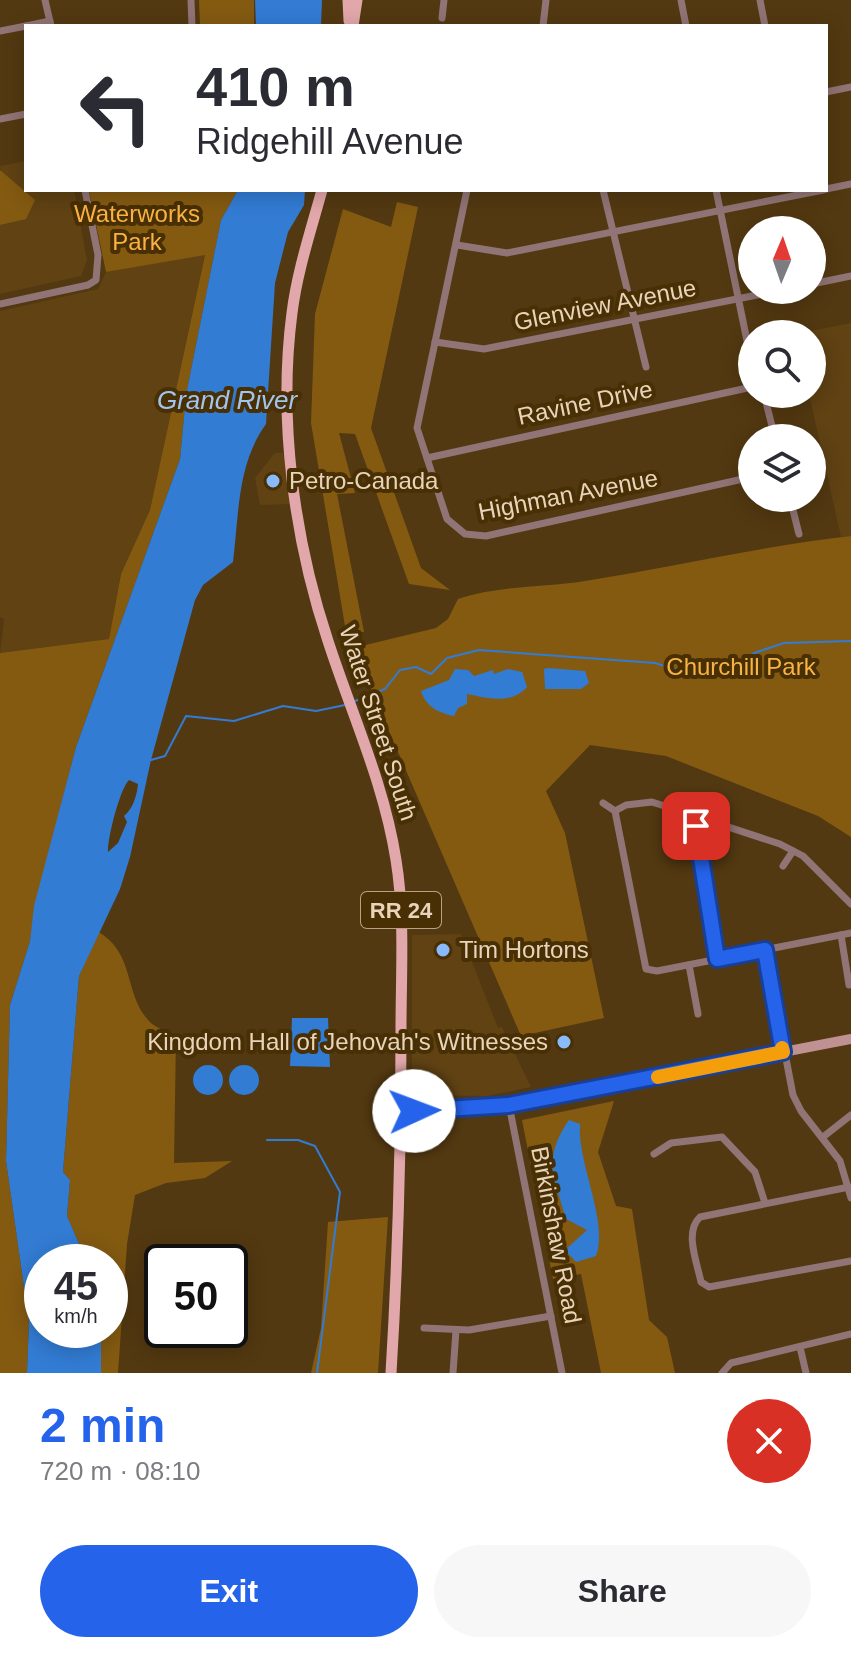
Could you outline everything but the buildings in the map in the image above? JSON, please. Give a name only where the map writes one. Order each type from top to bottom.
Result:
[{"type":"main road","points":[[348,0],[351,24]]},
{"type":"main road","points":[[351,24],[357,0]]},
{"type":"main road","name":"Water Street South","points":[[322,192],[292,310],[287,366],[288,422],[301,534],[327,641],[382,794],[397,865],[401,934],[399,1235],[391,1373]]},
{"type":"main road","points":[[400,1111],[509,1105],[851,1039]]},
{"type":"street","points":[[45,0],[50,24]]},
{"type":"street","points":[[191,0],[192,24]]},
{"type":"street","points":[[442,18],[444,0]]},
{"type":"street","points":[[543,24],[546,0]]},
{"type":"street","points":[[681,0],[686,24]]},
{"type":"street","points":[[760,0],[765,24]]},
{"type":"street","points":[[0,31],[24,26]]},
{"type":"street","points":[[828,92],[851,87]]},
{"type":"street","points":[[0,119],[24,114]]},
{"type":"street","points":[[828,189],[851,184]]},
{"type":"street","points":[[0,304],[88,285],[97,277],[98,255],[85,192]]},
{"type":"street","name":"Highman Avenue","points":[[467,192],[417,424],[447,519],[462,532],[478,536],[738,480]]},
{"type":"street","points":[[603,192],[646,367]]},
{"type":"street","points":[[716,192],[741,320]]},
{"type":"street","points":[[457,245],[507,253],[814,192]]},
{"type":"street","points":[[826,281],[851,276]]},
{"type":"street","name":"Glenview Avenue","points":[[435,342],[484,349],[736,299]]},
{"type":"street","name":"Ravine Drive","points":[[427,458],[738,390]]},
{"type":"street","points":[[794,512],[799,534]]},
{"type":"street","points":[[615,811],[626,805],[652,802],[793,851],[851,904]]},
{"type":"street","points":[[603,803],[615,811],[646,969],[657,971],[851,933]]},
{"type":"street","points":[[699,818],[695,833],[717,959]]},
{"type":"street","points":[[783,866],[793,851]]},
{"type":"street","points":[[841,935],[849,985]]},
{"type":"street","points":[[765,950],[795,1101],[840,1161],[851,1198]]},
{"type":"street","points":[[689,965],[698,1014]]},
{"type":"street","name":"Birkinshaw Road","points":[[509,1105],[562,1373]]},
{"type":"street","points":[[823,1137],[851,1115]]},
{"type":"street","points":[[654,1154],[671,1143],[722,1137],[755,1172],[765,1203]]},
{"type":"street","points":[[849,1187],[700,1217],[693,1223],[691,1233],[701,1282],[709,1287],[851,1261]]},
{"type":"street","points":[[424,1328],[456,1330],[551,1316]]},
{"type":"street","points":[[453,1373],[456,1330]]},
{"type":"street","points":[[722,1373],[731,1363],[851,1334]]},
{"type":"street","points":[[800,1347],[806,1373]]},
{"type":"shaded area","points":[[24,161],[24,192],[74,192],[87,260],[81,276],[0,294],[0,225],[10,222],[0,166]]},
{"type":"shaded area","points":[[205,254],[150,510],[121,574],[109,639],[0,653],[4,619],[0,617],[0,311],[98,289],[106,272]]},
{"type":"shaded area","points":[[851,323],[851,536],[841,537],[826,470],[826,424],[816,424],[812,408],[826,408],[826,328]]},
{"type":"shaded area","points":[[275,453],[283,453],[291,504],[260,505],[255,478]]},
{"type":"shaded area","points":[[461,934],[498,1028],[502,1027],[531,1087],[487,1096],[412,1095],[412,935]]},
{"type":"green space","points":[[199,0],[254,0],[254,24],[200,24]]},
{"type":"green space","points":[[0,170],[35,200],[26,219],[0,225]]},
{"type":"green space","name":"Waterworks Park","points":[[89,192],[237,192],[221,220],[186,395],[180,459],[76,747],[35,906],[30,941],[10,1005],[6,1161],[24,1287],[24,1348],[28,1348],[27,1373],[0,1373],[0,653],[109,639],[121,574],[150,510],[205,255],[106,272]]},
{"type":"green space","points":[[397,202],[418,207],[371,428],[421,568],[450,590],[409,584],[355,434],[339,433],[355,493],[337,494],[364,632],[346,632],[311,423],[315,314],[343,209],[391,227]]},
{"type":"green space","name":"Churchill Park","points":[[851,536],[851,837],[818,816],[666,756],[590,745],[546,791],[565,833],[604,1018],[521,1036],[353,648],[436,628],[448,619],[458,599],[473,594],[585,581]]},
{"type":"green space","points":[[97,931],[118,950],[135,998],[149,1021],[176,1035],[174,1163],[232,1161],[205,1178],[166,1183],[135,1195],[127,1244],[79,1244],[67,1216],[70,1180],[63,1172],[79,976]]},
{"type":"green space","points":[[614,1101],[598,1152],[616,1206],[632,1209],[649,1320],[667,1337],[675,1373],[601,1373],[581,1274],[553,1279],[522,1120]]},
{"type":"green space","points":[[388,1217],[378,1373],[311,1373],[321,1328],[328,1222]]},
{"type":"green space","points":[[101,1348],[120,1348],[118,1373],[101,1373]]},
{"type":"water","points":[[255,0],[322,0],[321,24],[256,24]]},
{"type":"water","name":"Grand River","points":[[237,192],[305,192],[304,205],[288,232],[275,283],[266,424],[249,456],[244,473],[233,562],[203,585],[195,600],[151,760],[130,857],[120,889],[79,976],[63,1172],[70,1180],[67,1216],[79,1244],[24,1244],[24,1287],[6,1161],[10,1005],[30,941],[34,906],[76,747],[180,459],[186,395],[221,220]],"holes":[[[129,780],[138,784],[134,802],[124,816],[127,822],[118,843],[108,852],[112,826]]]},
{"type":"water","points":[[455,669],[468,670],[474,676],[493,670],[494,674],[508,669],[522,672],[527,687],[521,693],[506,698],[467,694],[467,704],[458,708],[454,716],[448,715],[430,705],[421,691],[449,680]]},
{"type":"water","points":[[544,669],[585,671],[589,683],[581,689],[545,689]]},
{"type":"water","points":[[292,1018],[328,1018],[330,1067],[290,1066]]},
{"type":"water","points":[[208,1065],[218,1070],[223,1080],[218,1090],[208,1095],[198,1090],[193,1080],[198,1070]]},
{"type":"water","points":[[244,1065],[250,1066],[258,1074],[258,1086],[250,1094],[244,1095],[238,1094],[230,1086],[229,1080],[230,1074],[238,1066]]},
{"type":"water","points":[[569,1120],[580,1124],[583,1157],[599,1226],[596,1256],[576,1262],[565,1250],[587,1230],[566,1219],[553,1168],[555,1146]]},
{"type":"water","name":"Grand River","points":[[28,1348],[101,1348],[101,1373],[27,1373]]},
{"type":"waterway","points":[[355,701],[385,689],[400,670],[416,667],[431,674],[447,658],[479,650],[655,663],[693,675],[713,674],[757,652],[784,643],[851,641]]},
{"type":"waterway","points":[[151,760],[165,756],[186,716],[234,721],[283,706],[316,711],[345,705]]},
{"type":"waterway","points":[[267,1140],[298,1140],[315,1146],[340,1192],[317,1373]]},
{"type":"slow traffic","points":[[658,1077],[783,1052],[782,1048]]},
{"type":"place","name":"Petro-Canada","points":[[273,481]]},
{"type":"place","name":"Tim Hortons","points":[[443,950]]},
{"type":"place","name":"Kingdom Hall of Jehovah's Witnesses","points":[[564,1042]]},
{"type":"route","points":[[414,1111],[509,1105],[783,1052],[765,950],[717,959],[696,826]]}]
